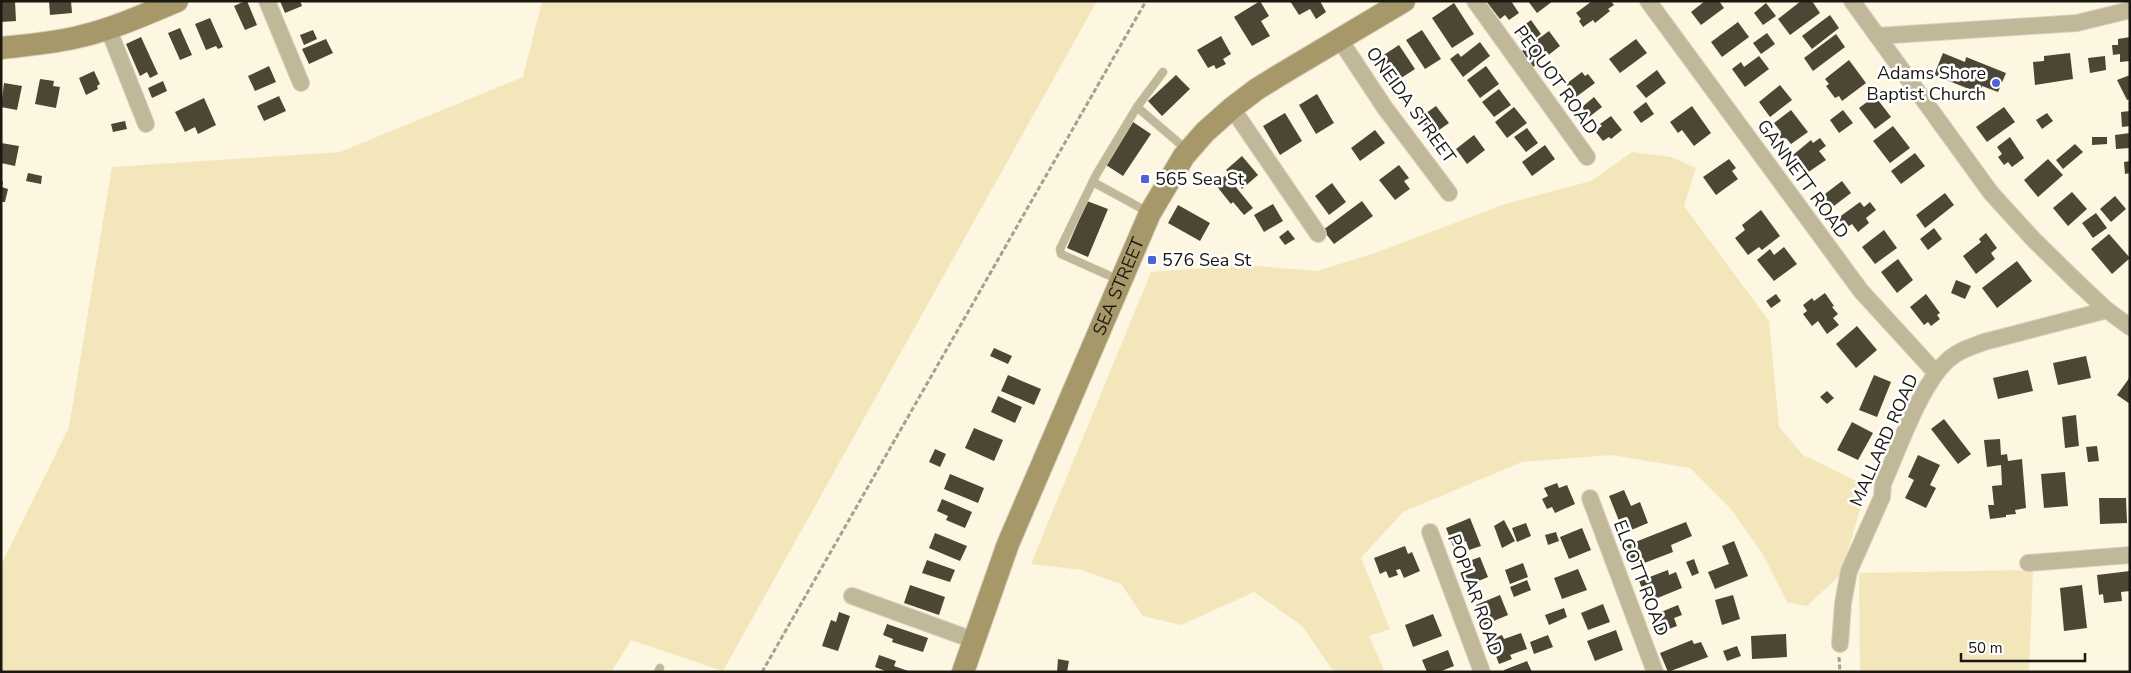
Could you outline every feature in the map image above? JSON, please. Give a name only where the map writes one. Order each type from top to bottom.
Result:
[{"type":"main road","points":[[1,48],[57,41],[108,28],[177,1]]},
{"type":"main road","name":"SEA STREET","points":[[963,672],[1008,544],[1150,212],[1169,178],[1204,132],[1257,89],[1404,1]]},
{"type":"street","points":[[267,1],[301,83]]},
{"type":"street","name":"PEQUOT ROAD","points":[[1475,1],[1587,157]]},
{"type":"street","name":"GANNETT ROAD","points":[[1648,1],[1861,291],[1936,373]]},
{"type":"street","points":[[1852,1],[1991,193],[2034,240],[2122,316]]},
{"type":"street","points":[[1877,36],[2077,22],[2130,10]]},
{"type":"street","points":[[108,28],[146,124]]},
{"type":"street","name":"ONEIDA STREET","points":[[1340,40],[1384,108],[1450,193]]},
{"type":"street","points":[[1232,108],[1318,234]]},
{"type":"street","name":"MALLARD ROAD","points":[[1840,644],[1843,603],[1849,571],[1882,496],[1883,484],[1923,396],[1936,373],[1947,361],[1964,349],[1984,342],[2122,316]]},
{"type":"street","name":"ELCOTT ROAD","points":[[1590,498],[1655,672]]},
{"type":"street","name":"POPLAR ROAD","points":[[1430,532],[1482,672]]},
{"type":"street","points":[[2028,563],[2130,556]]},
{"type":"street","points":[[852,596],[973,640]]},
{"type":"lane","points":[[1121,280],[1061,254],[1060,249],[1093,182],[1132,111],[1164,72]]},
{"type":"lane","points":[[1137,107],[1189,151]]},
{"type":"lane","points":[[1093,182],[1150,212]]},
{"type":"path","points":[[762,672],[1146,1]]},
{"type":"shaded area","points":[[542,1],[1097,1],[723,671],[631,640],[611,672],[1,672],[1,565],[69,427],[112,167],[340,152],[523,77]]},
{"type":"shaded area","points":[[1632,152],[1671,157],[1696,168],[1684,206],[1769,321],[1779,427],[1803,455],[1867,486],[1841,574],[1807,606],[1787,602],[1762,553],[1731,509],[1690,468],[1612,455],[1522,462],[1403,512],[1361,558],[1390,629],[1369,636],[1385,672],[1334,672],[1302,626],[1254,592],[1181,625],[1143,616],[1121,584],[1082,570],[1031,564],[1151,272],[1244,265],[1317,271],[1375,253],[1505,204],[1591,181]]},
{"type":"shaded area","points":[[2033,570],[2029,672],[1860,672],[1859,573]]},
{"type":"building","points":[[1,1],[15,1],[16,21],[1,22]]},
{"type":"building","points":[[49,1],[71,1],[72,13],[50,15]]},
{"type":"building","points":[[247,1],[257,25],[245,30],[234,6]]},
{"type":"building","points":[[280,1],[300,1],[302,6],[285,13]]},
{"type":"building","points":[[1260,1],[1269,16],[1261,21],[1270,36],[1252,46],[1234,17]]},
{"type":"building","points":[[1290,1],[1320,1],[1326,12],[1316,19],[1310,9],[1299,15]]},
{"type":"building","points":[[1486,1],[1511,1],[1519,13],[1509,20],[1505,15],[1500,19]]},
{"type":"building","points":[[1528,1],[1553,1],[1537,13]]},
{"type":"building","points":[[1592,1],[1611,1],[1614,5],[1608,9],[1610,11],[1595,23],[1593,20],[1583,27],[1579,21],[1581,19],[1576,13]]},
{"type":"building","points":[[1705,1],[1719,1],[1724,8],[1701,25],[1691,12]]},
{"type":"building","points":[[1801,1],[1812,1],[1820,13],[1790,35],[1778,19]]},
{"type":"building","points":[[1454,3],[1474,34],[1452,48],[1432,18]]},
{"type":"building","points":[[1766,3],[1776,16],[1763,25],[1754,13]]},
{"type":"building","points":[[1830,15],[1839,28],[1812,49],[1802,36]]},
{"type":"building","points":[[210,18],[223,47],[218,49],[216,46],[206,50],[195,24]]},
{"type":"building","points":[[1531,20],[1541,34],[1527,45],[1516,31]]},
{"type":"building","points":[[1738,22],[1749,37],[1722,57],[1711,42]]},
{"type":"building","points":[[180,28],[192,55],[180,60],[168,33]]},
{"type":"building","points":[[313,30],[317,39],[304,45],[300,35]]},
{"type":"building","points":[[1422,30],[1441,59],[1425,69],[1406,40]]},
{"type":"building","points":[[1549,31],[1560,46],[1533,67],[1522,51]]},
{"type":"building","points":[[1767,33],[1775,44],[1761,54],[1753,43]]},
{"type":"building","points":[[1836,34],[1845,47],[1813,71],[1804,58]]},
{"type":"building","points":[[1221,36],[1231,54],[1223,59],[1226,64],[1216,69],[1214,65],[1208,68],[1197,50]]},
{"type":"building","points":[[141,37],[158,74],[150,78],[147,72],[140,76],[126,44]]},
{"type":"building","points":[[2130,37],[2130,61],[2120,62],[2120,54],[2113,55],[2112,45],[2118,45],[2118,39]]},
{"type":"building","points":[[326,39],[333,53],[309,64],[302,49]]},
{"type":"building","points":[[1636,39],[1647,53],[1620,73],[1609,59]]},
{"type":"building","points":[[1480,42],[1490,56],[1463,77],[1450,59],[1458,53],[1461,57]]},
{"type":"building","points":[[1399,45],[1415,69],[1395,82],[1384,64],[1380,66],[1376,60]]},
{"type":"building","points":[[1943,53],[1965,62],[1966,57],[2006,73],[1998,92],[1982,86],[1979,93],[1934,75]]},
{"type":"building","points":[[2070,53],[2073,79],[2035,85],[2033,62],[2044,61],[2044,56]]},
{"type":"building","points":[[1759,56],[1769,69],[1745,87],[1732,69],[1741,62],[1744,67]]},
{"type":"building","points":[[2105,56],[2106,70],[2090,73],[2088,58]]},
{"type":"building","points":[[1849,60],[1866,83],[1842,101],[1839,96],[1835,98],[1826,86],[1829,84],[1825,79]]},
{"type":"building","points":[[269,66],[276,82],[255,91],[248,76]]},
{"type":"building","points":[[1486,66],[1499,84],[1480,98],[1467,80]]},
{"type":"building","points":[[1657,70],[1666,83],[1646,98],[1636,86]]},
{"type":"building","points":[[94,71],[100,84],[97,86],[98,89],[86,95],[79,78]]},
{"type":"building","points":[[1582,72],[1585,76],[1588,74],[1595,83],[1576,97],[1566,84]]},
{"type":"building","points":[[1176,75],[1190,89],[1162,116],[1148,101]]},
{"type":"building","points":[[2130,75],[2130,99],[2127,100],[2117,80]]},
{"type":"building","points":[[40,79],[54,81],[53,86],[60,87],[56,108],[35,104]]},
{"type":"building","points":[[163,81],[167,91],[152,98],[148,88]]},
{"type":"building","points":[[4,83],[22,86],[17,110],[1,107]]},
{"type":"building","points":[[1780,85],[1792,100],[1770,117],[1759,102]]},
{"type":"building","points":[[1499,89],[1511,105],[1494,117],[1482,102]]},
{"type":"building","points":[[1317,94],[1334,123],[1316,134],[1299,105]]},
{"type":"building","points":[[279,96],[286,111],[264,121],[257,106]]},
{"type":"building","points":[[1875,96],[1891,117],[1875,129],[1859,108]]},
{"type":"building","points":[[1594,97],[1602,107],[1589,117],[1582,107]]},
{"type":"building","points":[[204,98],[216,125],[198,134],[195,127],[185,132],[175,112]]},
{"type":"building","points":[[1646,102],[1654,114],[1641,123],[1633,112]]},
{"type":"building","points":[[1436,106],[1449,123],[1432,135],[1419,118]]},
{"type":"building","points":[[1692,106],[1711,133],[1694,146],[1682,130],[1678,133],[1670,122]]},
{"type":"building","points":[[1514,107],[1527,123],[1507,138],[1495,122]]},
{"type":"building","points":[[2004,107],[2015,122],[1987,142],[1976,127]]},
{"type":"building","points":[[1791,110],[1808,132],[1791,144],[1786,138],[1783,141],[1777,134],[1781,132],[1774,123]]},
{"type":"building","points":[[1843,110],[1853,123],[1839,133],[1830,120]]},
{"type":"building","points":[[2130,111],[2130,126],[2122,127],[2121,112]]},
{"type":"building","points":[[1285,113],[1302,141],[1280,155],[1263,126]]},
{"type":"building","points":[[2047,113],[2053,121],[2042,129],[2036,120]]},
{"type":"building","points":[[1611,116],[1622,130],[1611,139],[1609,137],[1603,141],[1595,131],[1602,126],[1600,124]]},
{"type":"building","points":[[125,121],[127,129],[113,132],[111,124]]},
{"type":"building","points":[[1133,122],[1151,134],[1123,176],[1106,165]]},
{"type":"building","points":[[1893,126],[1910,148],[1890,163],[1873,141]]},
{"type":"building","points":[[1527,128],[1538,143],[1526,152],[1514,137]]},
{"type":"building","points":[[1375,130],[1385,143],[1360,161],[1351,148]]},
{"type":"building","points":[[2130,133],[2130,148],[2116,149],[2115,135]]},
{"type":"building","points":[[1474,135],[1485,150],[1467,164],[1456,149]]},
{"type":"building","points":[[2010,137],[2024,158],[2012,167],[2008,162],[2004,165],[1998,157],[2002,154],[1997,147]]},
{"type":"building","points":[[2092,137],[2107,137],[2107,144],[2092,145]]},
{"type":"building","points":[[1820,138],[1826,146],[1819,151],[1826,160],[1807,173],[1793,155],[1811,140],[1813,143]]},
{"type":"building","points":[[1,143],[19,146],[15,166],[1,163]]},
{"type":"building","points":[[2075,144],[2083,152],[2063,169],[2056,160]]},
{"type":"building","points":[[1545,145],[1555,159],[1532,176],[1522,162]]},
{"type":"building","points":[[1915,153],[1925,166],[1901,184],[1891,171]]},
{"type":"building","points":[[1242,156],[1258,175],[1242,189],[1226,170]]},
{"type":"building","points":[[1729,159],[1736,168],[1732,171],[1738,179],[1716,195],[1703,177]]},
{"type":"building","points":[[2048,159],[2063,175],[2038,197],[2024,180]]},
{"type":"building","points":[[2130,161],[2130,173],[2125,174],[2124,162]]},
{"type":"building","points":[[1399,165],[1409,178],[1404,181],[1410,189],[1395,200],[1379,180]]},
{"type":"building","points":[[28,173],[42,176],[41,184],[26,181]]},
{"type":"building","points":[[1226,175],[1253,208],[1244,215],[1233,202],[1231,204],[1215,184]]},
{"type":"building","points":[[1,181],[3,182],[2,187],[8,189],[5,202],[1,202]]},
{"type":"building","points":[[1842,181],[1851,193],[1830,209],[1821,197]]},
{"type":"building","points":[[1332,183],[1346,202],[1329,215],[1315,196]]},
{"type":"building","points":[[2072,192],[2087,209],[2068,226],[2053,208]]},
{"type":"building","points":[[1945,193],[1954,205],[1925,228],[1916,215]]},
{"type":"building","points":[[2115,196],[2126,209],[2111,222],[2100,209]]},
{"type":"building","points":[[1087,201],[1108,209],[1088,257],[1067,248]]},
{"type":"building","points":[[1362,201],[1373,216],[1334,244],[1323,230]]},
{"type":"building","points":[[1860,202],[1864,207],[1870,202],[1876,210],[1866,218],[1869,223],[1858,232],[1852,224],[1846,228],[1838,218]]},
{"type":"building","points":[[1273,204],[1283,221],[1264,232],[1254,215]]},
{"type":"building","points":[[1178,205],[1210,223],[1200,241],[1168,223]]},
{"type":"building","points":[[1761,210],[1780,236],[1762,250],[1759,247],[1748,255],[1735,238],[1745,230],[1742,225]]},
{"type":"building","points":[[2096,213],[2107,228],[2093,238],[2082,223]]},
{"type":"building","points":[[1934,228],[1942,239],[1928,250],[1920,239]]},
{"type":"building","points":[[1288,230],[1295,239],[1285,245],[1279,237]]},
{"type":"building","points":[[1884,230],[1897,248],[1875,264],[1862,247]]},
{"type":"building","points":[[1986,233],[1997,248],[1991,253],[1995,259],[1976,274],[1963,256],[1981,242],[1979,239]]},
{"type":"building","points":[[2109,234],[2130,258],[2112,274],[2091,249]]},
{"type":"building","points":[[1784,247],[1797,264],[1774,281],[1757,260],[1770,249],[1774,255]]},
{"type":"building","points":[[1898,259],[1913,280],[1897,293],[1881,272]]},
{"type":"building","points":[[2017,261],[2032,281],[1997,308],[1982,288]]},
{"type":"building","points":[[1956,280],[1971,286],[1965,299],[1951,293]]},
{"type":"building","points":[[1825,293],[1838,314],[1833,318],[1839,325],[1827,334],[1818,321],[1812,326],[1803,314],[1807,311],[1803,305],[1812,298],[1814,301]]},
{"type":"building","points":[[1776,294],[1781,301],[1771,308],[1766,301]]},
{"type":"building","points":[[1926,294],[1940,313],[1937,315],[1940,319],[1931,326],[1928,322],[1924,325],[1910,307]]},
{"type":"building","points":[[1857,326],[1877,350],[1856,368],[1836,344]]},
{"type":"building","points":[[994,348],[1012,356],[1008,364],[990,356]]},
{"type":"building","points":[[2086,356],[2091,378],[2058,385],[2053,363]]},
{"type":"building","points":[[2028,370],[2033,391],[1998,399],[1993,378]]},
{"type":"building","points":[[1008,375],[1041,389],[1034,405],[1001,391]]},
{"type":"building","points":[[1874,375],[1891,382],[1877,417],[1859,410]]},
{"type":"building","points":[[2130,377],[2130,404],[2117,395]]},
{"type":"building","points":[[1827,391],[1834,398],[1827,404],[1820,397]]},
{"type":"building","points":[[998,396],[1022,407],[1015,423],[991,412]]},
{"type":"building","points":[[2076,415],[2079,446],[2065,448],[2062,417]]},
{"type":"building","points":[[1944,419],[1971,454],[1958,464],[1931,429]]},
{"type":"building","points":[[1852,422],[1873,433],[1858,460],[1837,450]]},
{"type":"building","points":[[974,428],[1003,440],[994,461],[965,448]]},
{"type":"building","points":[[2000,439],[2001,455],[2007,454],[2008,461],[2022,459],[2026,508],[2015,510],[2016,514],[1990,519],[1988,505],[1994,505],[1992,486],[2002,485],[2001,465],[1987,467],[1984,440]]},
{"type":"building","points":[[2097,446],[2099,461],[2088,462],[2086,447]]},
{"type":"building","points":[[935,449],[946,454],[940,467],[929,462]]},
{"type":"building","points":[[1918,455],[1940,465],[1930,485],[1936,488],[1926,508],[1905,498],[1914,480],[1908,477]]},
{"type":"building","points":[[2065,472],[2068,506],[2044,508],[2041,474]]},
{"type":"building","points":[[950,474],[984,488],[978,503],[944,489]]},
{"type":"building","points":[[1557,483],[1559,488],[1567,485],[1575,504],[1555,513],[1552,507],[1547,509],[1542,499],[1548,496],[1544,488]]},
{"type":"building","points":[[1624,490],[1631,506],[1640,502],[1648,523],[1624,533],[1609,496]]},
{"type":"building","points":[[2099,498],[2126,498],[2127,523],[2100,524]]},
{"type":"building","points":[[942,499],[972,512],[965,528],[946,520],[948,516],[937,511]]},
{"type":"building","points":[[1470,518],[1481,546],[1469,550],[1466,541],[1453,546],[1446,528]]},
{"type":"building","points":[[1504,520],[1515,541],[1502,548],[1494,526]]},
{"type":"building","points":[[1686,522],[1692,536],[1671,545],[1673,552],[1634,567],[1625,546]]},
{"type":"building","points":[[1526,523],[1531,536],[1517,542],[1512,528]]},
{"type":"building","points":[[1582,528],[1591,550],[1569,559],[1560,537]]},
{"type":"building","points":[[1556,532],[1559,541],[1548,545],[1545,535]]},
{"type":"building","points":[[935,533],[967,546],[960,561],[929,548]]},
{"type":"building","points":[[1734,541],[1748,576],[1715,589],[1708,572],[1729,564],[1722,546]]},
{"type":"building","points":[[1405,546],[1408,554],[1412,552],[1420,571],[1404,578],[1400,569],[1396,570],[1398,575],[1389,578],[1386,571],[1380,574],[1374,558]]},
{"type":"building","points":[[1480,557],[1488,577],[1469,585],[1461,564]]},
{"type":"building","points":[[1694,559],[1699,573],[1692,576],[1686,562]]},
{"type":"building","points":[[927,560],[955,570],[950,582],[922,573]]},
{"type":"building","points":[[1523,563],[1528,577],[1510,584],[1505,570]]},
{"type":"building","points":[[1578,569],[1587,590],[1562,599],[1554,578]]},
{"type":"building","points":[[1668,570],[1669,575],[1676,572],[1682,588],[1648,602],[1639,581]]},
{"type":"building","points":[[2130,571],[2130,591],[2121,592],[2122,601],[2104,603],[2103,594],[2099,595],[2097,575]]},
{"type":"building","points":[[1527,580],[1531,590],[1514,597],[1510,587]]},
{"type":"building","points":[[910,585],[945,597],[939,615],[904,603]]},
{"type":"building","points":[[2082,585],[2087,628],[2064,631],[2060,588]]},
{"type":"building","points":[[1500,595],[1508,615],[1484,625],[1476,605]]},
{"type":"building","points":[[1733,595],[1740,619],[1722,625],[1715,600]]},
{"type":"building","points":[[1603,604],[1610,622],[1588,630],[1581,613]]},
{"type":"building","points":[[1678,605],[1682,615],[1674,618],[1677,626],[1656,634],[1652,624],[1657,623],[1654,615]]},
{"type":"building","points":[[1564,608],[1567,617],[1549,625],[1545,615]]},
{"type":"building","points":[[839,612],[850,616],[838,651],[822,646],[831,620],[836,622]]},
{"type":"building","points":[[1433,614],[1442,636],[1413,647],[1405,625]]},
{"type":"building","points":[[887,624],[928,638],[923,652],[892,642],[893,639],[883,635]]},
{"type":"building","points":[[1616,630],[1623,650],[1595,661],[1587,641]]},
{"type":"building","points":[[1521,633],[1527,649],[1510,655],[1512,659],[1499,664],[1490,640],[1502,635],[1504,639]]},
{"type":"building","points":[[1786,634],[1787,657],[1752,659],[1751,636]]},
{"type":"building","points":[[1548,635],[1553,647],[1534,654],[1530,642]]},
{"type":"building","points":[[1692,640],[1694,644],[1701,642],[1708,657],[1668,672],[1660,653]]},
{"type":"building","points":[[1737,646],[1741,656],[1727,661],[1723,651]]},
{"type":"building","points":[[1448,650],[1454,666],[1439,672],[1427,672],[1422,660]]},
{"type":"building","points":[[879,655],[896,661],[894,666],[911,672],[888,672],[875,667]]},
{"type":"building","points":[[1058,659],[1069,661],[1067,672],[1057,672]]},
{"type":"building","points":[[1527,661],[1532,672],[1505,672],[1504,670]]},
{"type":"place","name":"Adams Shore Baptist Church","points":[[1996,83]]},
{"type":"place","name":"565 Sea St","points":[[1145,179]]},
{"type":"place","name":"576 Sea St","points":[[1152,260]]}]
